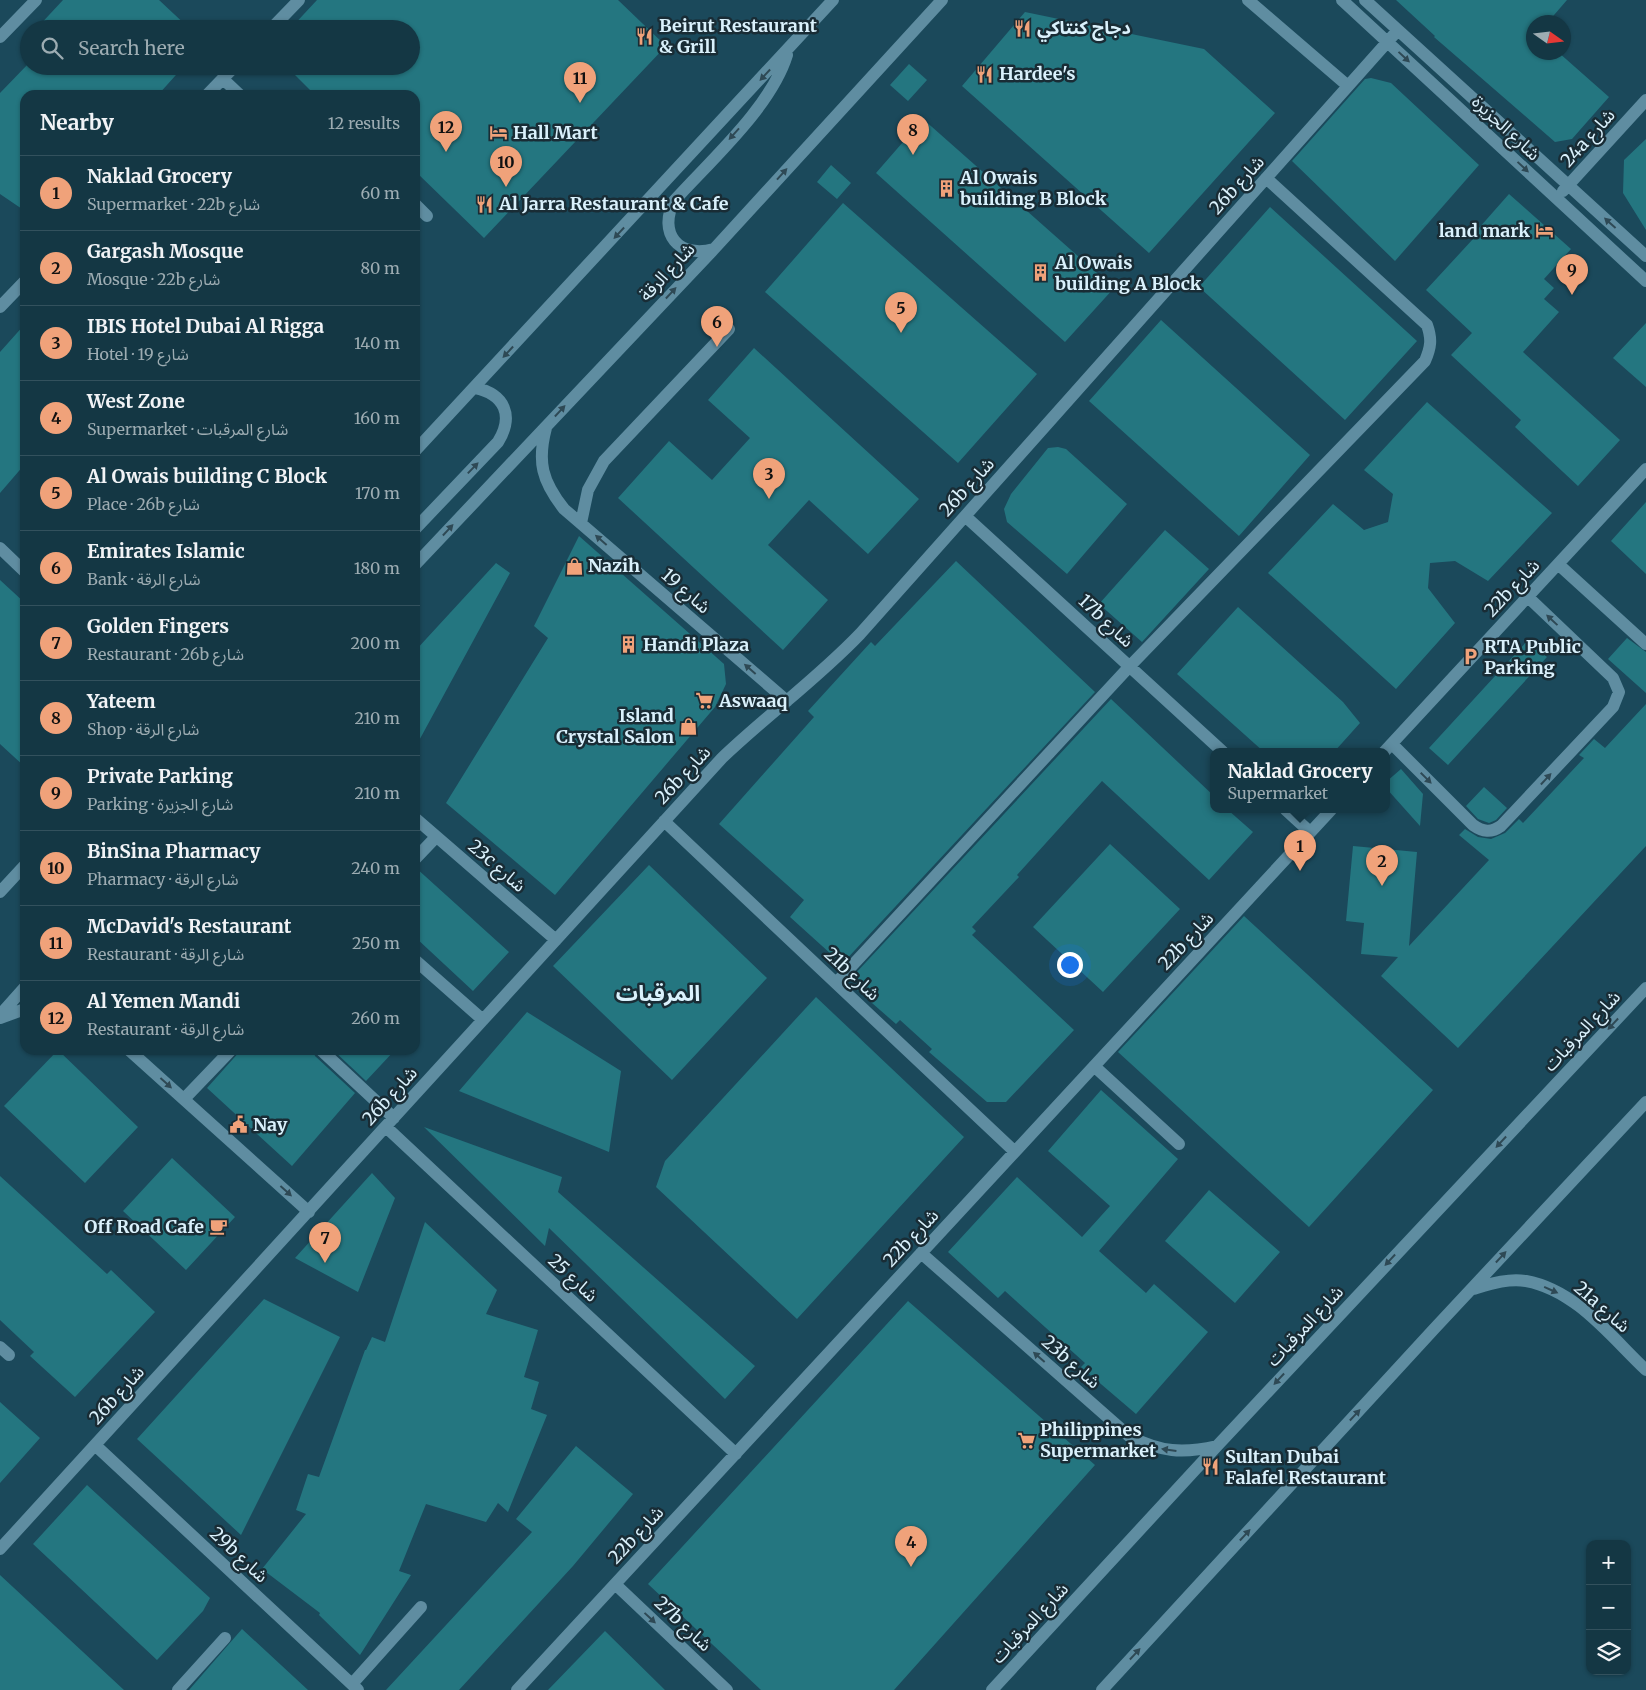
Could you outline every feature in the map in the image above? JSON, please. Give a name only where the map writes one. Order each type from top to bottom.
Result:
[{"type":"street","points":[[0,37],[36,0]]},
{"type":"street","points":[[280,20],[299,0]]},
{"type":"street","points":[[420,446],[833,0]]},
{"type":"street","name":"شارع الرقة","points":[[420,560],[714,249],[942,0]]},
{"type":"street","points":[[1248,0],[1348,86]]},
{"type":"street","name":"شارع الجزيرة","points":[[1342,0],[1646,281]]},
{"type":"street","name":"شارع الجزيرة","points":[[1365,0],[1646,256]]},
{"type":"street","name":"26b شارع","points":[[0,1550],[722,758],[837,658],[860,634],[1398,30]]},
{"type":"street","points":[[714,249],[700,253],[686,250],[674,241],[668,228],[668,214],[674,201],[767,98],[783,67],[788,50]]},
{"type":"street","points":[[212,90],[226,75]]},
{"type":"street","points":[[222,79],[234,90]]},
{"type":"street","name":"24a شارع","points":[[1556,198],[1646,100]]},
{"type":"street","points":[[836,983],[1129,667],[1425,361],[1432,337],[1428,324],[1266,178]]},
{"type":"street","points":[[420,209],[427,216]]},
{"type":"street","points":[[0,307],[20,286]]},
{"type":"street","points":[[581,523],[588,490],[604,461],[729,329]]},
{"type":"street","points":[[420,524],[498,442],[504,431],[506,413],[497,397],[487,390],[475,388]]},
{"type":"street","name":"شارع 19","points":[[547,425],[541,447],[542,470],[550,491],[564,509],[787,701]]},
{"type":"street","name":"22b شارع","points":[[1388,748],[1646,469]]},
{"type":"street","name":"17b شارع","points":[[965,516],[1219,748]]},
{"type":"street","points":[[0,548],[20,567]]},
{"type":"street","points":[[1558,564],[1646,644]]},
{"type":"street","points":[[1390,750],[1473,825],[1486,832],[1494,830],[1613,707],[1620,692],[1613,678],[1528,597]]},
{"type":"street","points":[[1289,813],[1310,832]]},
{"type":"street","name":"22b شارع","points":[[517,1690],[1328,813]]},
{"type":"street","name":"21b شارع","points":[[664,821],[1015,1152]]},
{"type":"street","name":"23c شارع","points":[[420,823],[556,940]]},
{"type":"street","points":[[420,854],[436,837]]},
{"type":"street","points":[[0,892],[20,870]]},
{"type":"street","points":[[420,964],[483,1020]]},
{"type":"street","name":"شارع المرقبات","points":[[992,1690],[1217,1446],[1646,988]]},
{"type":"street","points":[[0,1016],[20,993]]},
{"type":"street","points":[[0,1016],[20,1010]]},
{"type":"street","points":[[135,1055],[309,1212]]},
{"type":"street","points":[[184,1099],[226,1055]]},
{"type":"street","name":"شارع 25","points":[[326,1055],[390,1122],[736,1454]]},
{"type":"street","points":[[1094,1066],[1179,1144]]},
{"type":"street","points":[[1102,1690],[1470,1290],[1646,1102]]},
{"type":"street","name":"23b شارع","points":[[921,1253],[1130,1436],[1150,1446],[1172,1451],[1195,1451],[1217,1446]]},
{"type":"street","name":"21a شارع","points":[[1470,1290],[1497,1282],[1525,1281],[1551,1288],[1575,1303],[1646,1370]]},
{"type":"street","name":"29b شارع","points":[[95,1445],[355,1687]]},
{"type":"street","name":"27b شارع","points":[[615,1584],[727,1690]]},
{"type":"street","points":[[355,1687],[421,1607]]},
{"type":"street","points":[[178,1690],[225,1638]]},
{"type":"building","points":[[63,0],[159,0],[180,20],[44,20]]},
{"type":"building","name":"Hall Mart","points":[[317,0],[618,0],[666,46],[484,238],[420,176],[420,90],[310,90],[295,75],[420,75],[420,20],[298,20]]},
{"type":"building","points":[[1396,0],[1567,0],[1554,15],[1526,15],[1526,60],[1567,60],[1609,97],[1572,139],[1555,142]]},
{"type":"building","points":[[1025,12],[1204,49],[1275,113],[1149,253],[962,86]]},
{"type":"building","points":[[909,64],[927,80],[908,101],[890,85]]},
{"type":"building","points":[[20,72],[20,75],[176,75],[162,90],[20,90],[20,208],[0,194],[0,93]]},
{"type":"building","points":[[1371,78],[1391,83],[1479,165],[1395,261],[1292,161],[1365,79]]},
{"type":"building","points":[[923,119],[1114,288],[1065,342],[876,173]]},
{"type":"building","points":[[1646,139],[1646,230],[1623,193],[1624,160]]},
{"type":"building","points":[[831,165],[851,183],[837,199],[817,182]]},
{"type":"building","points":[[1509,194],[1571,249],[1544,279],[1554,288],[1544,299],[1559,312],[1523,352],[1620,440],[1578,486],[1515,427],[1521,420],[1451,355],[1472,333],[1426,290],[1473,239],[1471,237]]},
{"type":"building","points":[[843,203],[1037,374],[958,463],[765,292]]},
{"type":"building","points":[[1270,207],[1417,341],[1345,420],[1199,287]]},
{"type":"building","points":[[1161,320],[1310,455],[1239,536],[1089,401]]},
{"type":"building","points":[[1646,323],[1646,387],[1613,358]]},
{"type":"building","points":[[20,330],[20,470],[0,493],[0,352]]},
{"type":"building","points":[[754,348],[919,499],[868,554],[809,500],[768,545],[828,600],[783,650],[618,498],[669,441],[712,480],[750,438],[708,400]]},
{"type":"building","points":[[1427,402],[1552,513],[1488,581],[1455,561],[1430,563],[1428,588],[1455,623],[1396,689],[1268,573],[1333,504],[1364,530],[1388,522],[1393,494],[1364,470]]},
{"type":"building","points":[[1058,447],[1066,449],[1127,504],[1067,574],[1007,522],[1004,509],[1011,494],[1048,448]]},
{"type":"building","points":[[1646,502],[1646,574],[1611,541]]},
{"type":"building","points":[[1165,530],[1209,569],[1142,642],[1099,604]]},
{"type":"building","points":[[579,536],[724,664],[726,684],[715,707],[555,895],[446,803],[548,638],[534,626]]},
{"type":"building","points":[[956,561],[1095,692],[842,964],[790,917],[804,900],[719,824],[814,717],[808,711],[871,642],[875,646]]},
{"type":"building","points":[[496,563],[510,573],[420,739],[420,646]]},
{"type":"building","points":[[0,580],[20,598],[20,762],[0,744]]},
{"type":"building","points":[[1238,607],[1343,702],[1360,723],[1338,748],[1260,748],[1177,674]]},
{"type":"building","points":[[1627,638],[1646,652],[1646,693],[1608,659]]},
{"type":"building","points":[[1528,640],[1547,657],[1448,765],[1429,748]]},
{"type":"building","points":[[1111,699],[1210,792],[1210,813],[1231,813],[1253,832],[1209,880],[1102,781],[1017,875],[1019,877],[972,927],[976,931],[972,935],[1074,1030],[1006,1102],[987,1102],[929,1052],[932,1049],[900,1020],[896,1024],[856,989],[862,982],[854,975]]},
{"type":"building","points":[[1646,704],[1646,846],[1458,1048],[1381,976],[1398,957],[1361,954],[1364,923],[1346,921],[1353,846],[1417,852],[1409,946],[1489,860],[1459,835],[1465,829],[1478,837],[1491,839],[1505,833],[1519,819],[1523,823],[1584,758],[1579,755],[1594,739],[1605,748]]},
{"type":"building","points":[[1401,769],[1423,794],[1420,826],[1390,792],[1390,779]]},
{"type":"building","points":[[1484,787],[1507,808],[1496,820],[1489,823],[1478,819],[1466,806]]},
{"type":"building","points":[[1110,844],[1180,909],[1103,992],[1033,927]]},
{"type":"building","points":[[649,865],[767,978],[672,1080],[553,966]]},
{"type":"building","points":[[420,872],[509,952],[473,991],[420,942]]},
{"type":"building","points":[[1244,916],[1433,1090],[1309,1227],[1118,1052]]},
{"type":"building","points":[[816,997],[964,1137],[797,1319],[656,1187],[665,1161]]},
{"type":"building","points":[[527,1012],[621,1071],[609,1152],[459,1091]]},
{"type":"building","points":[[53,1055],[63,1055],[138,1127],[85,1183],[4,1106]]},
{"type":"building","points":[[237,1055],[315,1055],[355,1093],[292,1166],[207,1088]]},
{"type":"building","points":[[338,1055],[390,1055],[366,1081]]},
{"type":"building","points":[[1101,1090],[1178,1159],[1099,1251],[1146,1293],[1154,1284],[1208,1332],[1136,1414],[1081,1367],[1085,1363],[1005,1291],[998,1298],[948,1252],[1017,1177],[1082,1237],[1110,1206],[1048,1151]]},
{"type":"building","points":[[424,1127],[562,1177],[558,1192],[755,1366],[725,1399],[549,1228],[545,1246]]},
{"type":"building","points":[[172,1158],[235,1217],[186,1270],[123,1211]]},
{"type":"building","points":[[372,1173],[395,1198],[358,1292],[295,1258]]},
{"type":"building","points":[[0,1176],[107,1274],[111,1270],[155,1312],[75,1397],[30,1356],[34,1352],[0,1320]]},
{"type":"building","points":[[1209,1190],[1280,1252],[1235,1303],[1165,1241]]},
{"type":"building","points":[[425,1222],[497,1290],[486,1314],[538,1330],[524,1377],[539,1382],[531,1409],[547,1415],[508,1512],[498,1503],[486,1522],[426,1504],[399,1571],[411,1575],[360,1655],[319,1615],[320,1613],[262,1569],[306,1514],[296,1510],[308,1474],[319,1477],[365,1350],[372,1337],[385,1342]]},
{"type":"building","points":[[264,1299],[340,1337],[241,1535],[137,1439]]},
{"type":"building","points":[[908,1301],[1095,1465],[894,1690],[761,1690],[648,1584]]},
{"type":"building","points":[[0,1402],[40,1438],[0,1483]]},
{"type":"building","points":[[576,1446],[633,1494],[573,1566],[459,1690],[386,1690],[532,1532],[516,1519]]},
{"type":"building","points":[[87,1485],[210,1598],[203,1611],[157,1660],[33,1544]]},
{"type":"building","points":[[0,1575],[124,1690],[0,1690]]},
{"type":"building","points":[[242,1629],[308,1690],[189,1690]]},
{"type":"building","points":[[605,1631],[665,1690],[548,1690]]},
{"type":"place","name":"دجاج كنتاكي","points":[[1023,28]]},
{"type":"place","name":"Beirut Restaurant & Grill","points":[[645,36]]},
{"type":"place","name":"Hardee's","points":[[985,74]]},
{"type":"place","name":"McDavid's Restaurant","points":[[580,103]]},
{"type":"place","name":"Hall Mart","points":[[499,133]]},
{"type":"place","name":"Al Yemen Mandi","points":[[446,152]]},
{"type":"place","name":"Yateem","points":[[913,155]]},
{"type":"place","name":"BinSina Pharmacy","points":[[506,187]]},
{"type":"place","name":"Al Owais building B Block","points":[[946,188]]},
{"type":"place","name":"Al Jarra Restaurant & Cafe","points":[[485,204]]},
{"type":"place","name":"land mark","points":[[1544,231]]},
{"type":"place","name":"Al Owais building A Block","points":[[1041,273]]},
{"type":"place","name":"Private Parking","points":[[1572,295]]},
{"type":"place","name":"Al Owais building C Block","points":[[901,333]]},
{"type":"place","name":"Emirates Islamic","points":[[717,347]]},
{"type":"place","name":"IBIS Hotel Dubai Al Rigga","points":[[769,499]]},
{"type":"place","name":"Nazih","points":[[574,566]]},
{"type":"place","name":"Handi Plaza","points":[[629,645]]},
{"type":"place","name":"RTA Public Parking","points":[[1470,657]]},
{"type":"place","name":"Aswaaq","points":[[705,701]]},
{"type":"place","name":"Island Crystal Salon","points":[[688,726]]},
{"type":"place","name":"Naklad Grocery","points":[[1300,871]]},
{"type":"place","name":"Gargash Mosque","points":[[1382,886]]},
{"type":"place","name":"Nay","points":[[239,1125]]},
{"type":"place","name":"Off Road Cafe","points":[[218,1227]]},
{"type":"place","name":"Golden Fingers","points":[[325,1263]]},
{"type":"place","name":"Philippines Supermarket","points":[[1026,1440]]},
{"type":"place","name":"Sultan Dubai Falafel Restaurant","points":[[1211,1467]]},
{"type":"place","name":"West Zone","points":[[911,1567]]},
{"type":"district","name":"المرقبات","points":[[658,993]]}]
